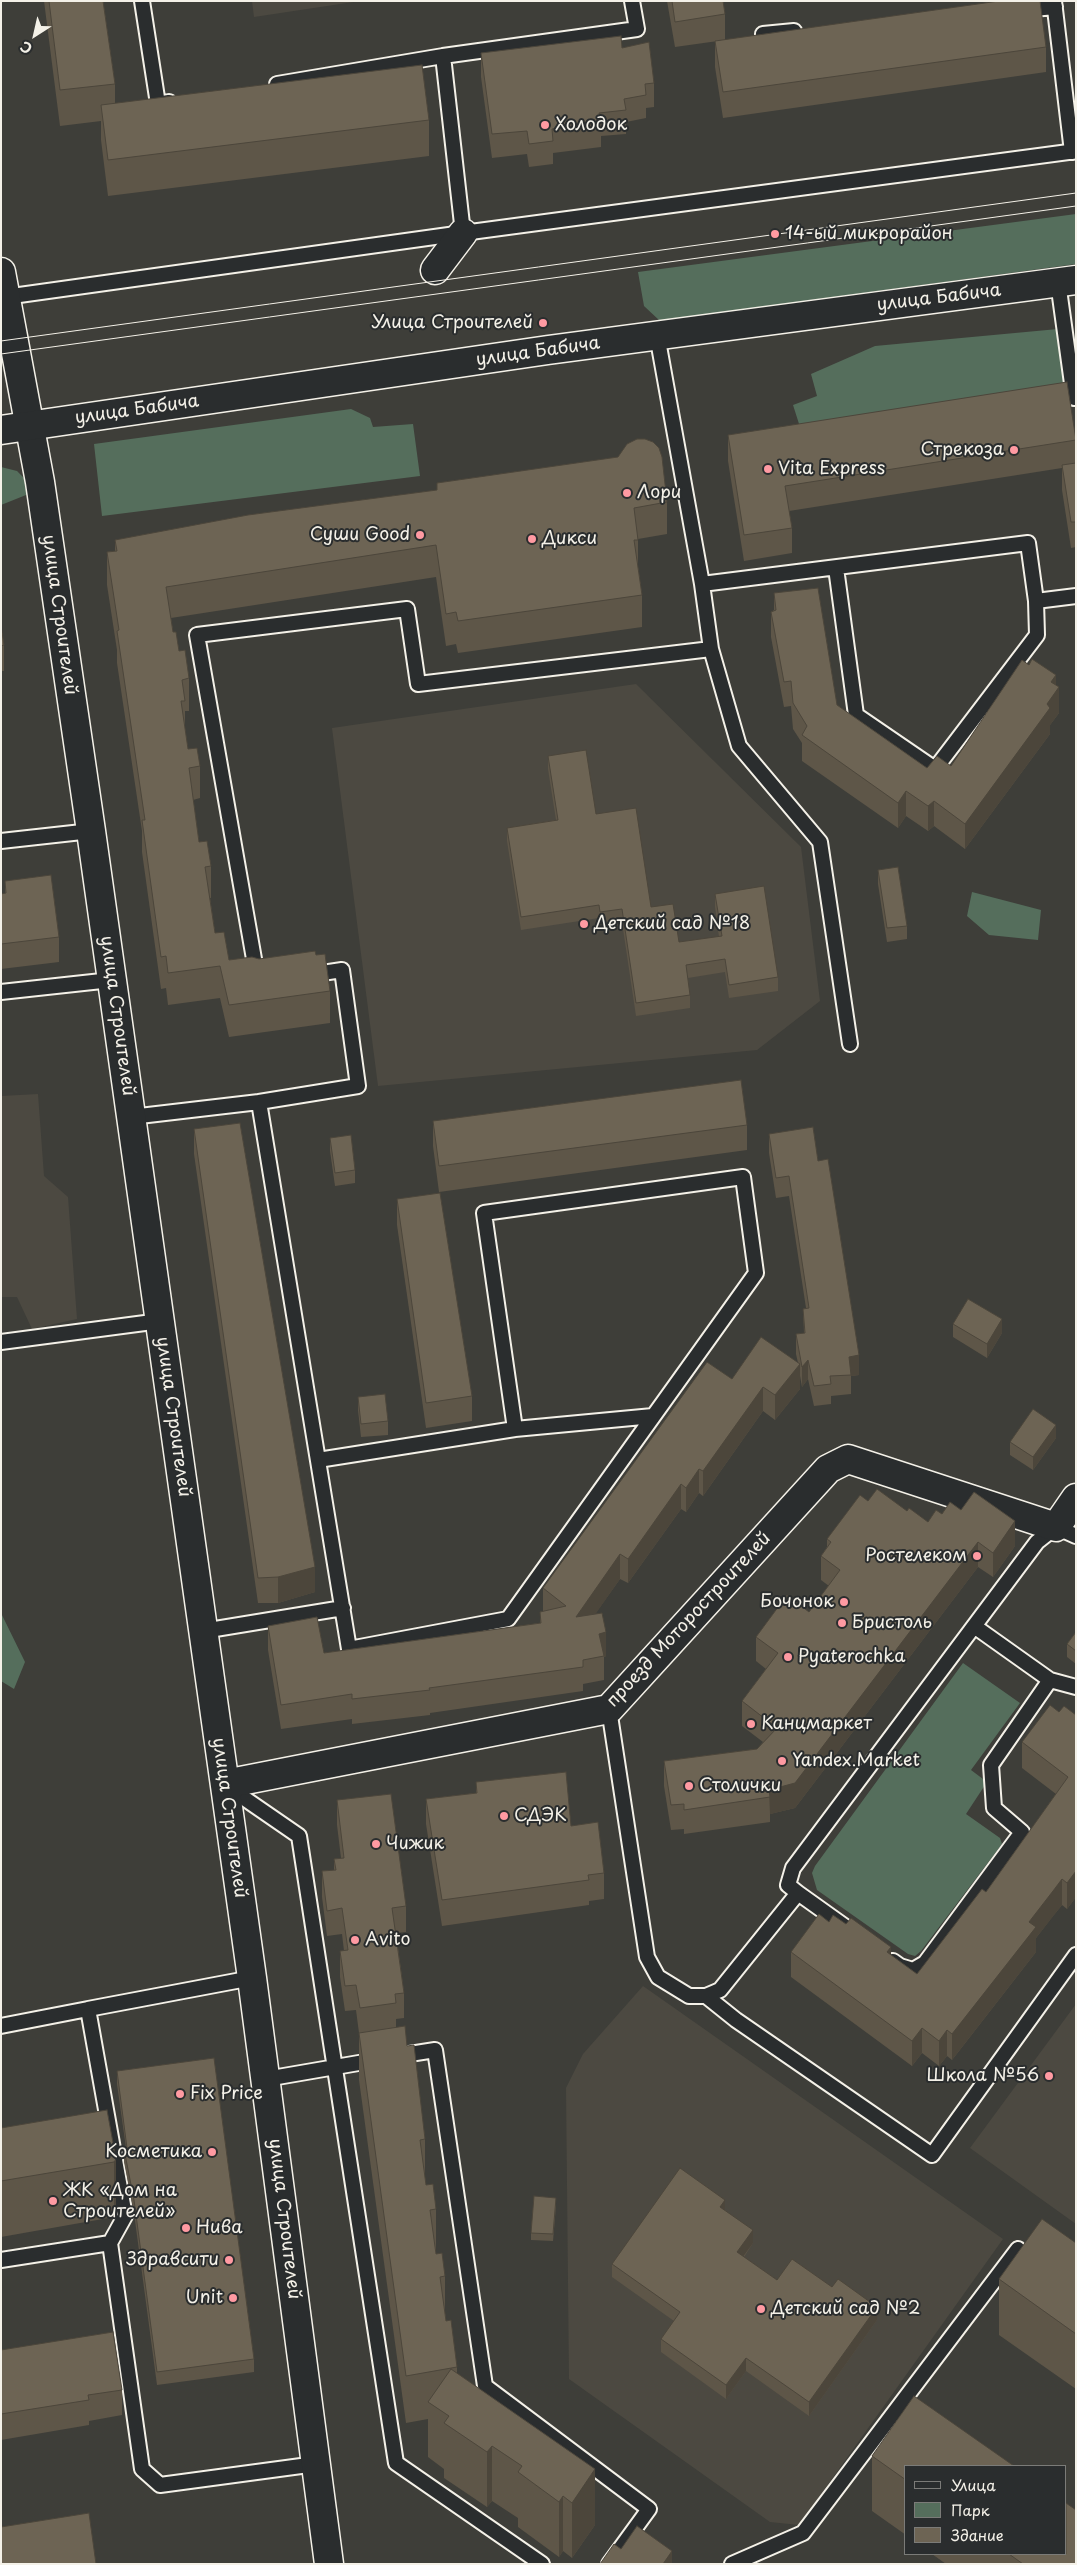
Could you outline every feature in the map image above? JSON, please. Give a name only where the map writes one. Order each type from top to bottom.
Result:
[{"type":"street","points":[[435,270],[462,233]]},
{"type":"street","name":"улица Бабича","points":[[1,430],[657,335],[1067,281]]},
{"type":"street","name":"улица Строителей","points":[[3,284],[41,489],[131,1117],[266,2079],[329,2564]]},
{"type":"street","name":"проезд Моторостроителей","points":[[225,1784],[609,1709],[828,1469],[848,1459],[1066,1531]]},
{"type":"street","points":[[1066,1531],[1076,1498]]},
{"type":"lane","points":[[142,1],[158,104],[188,99]]},
{"type":"lane","points":[[266,86],[443,56],[637,29],[632,1]]},
{"type":"lane","points":[[3,284],[462,233],[1074,152],[1055,4],[1006,12]]},
{"type":"lane","points":[[763,34],[811,29]]},
{"type":"lane","points":[[443,56],[462,233]]},
{"type":"lane","points":[[1067,281],[1074,398]]},
{"type":"lane","points":[[657,335],[702,584],[711,649],[739,746],[820,842],[850,1044]]},
{"type":"lane","points":[[702,584],[1028,542],[1036,601],[1037,635],[936,769],[856,715],[836,568]]},
{"type":"lane","points":[[1036,601],[1076,596]]},
{"type":"lane","points":[[268,981],[258,983],[196,635],[407,609],[418,684],[711,649]]},
{"type":"lane","points":[[1,841],[90,831]]},
{"type":"lane","points":[[131,1117],[259,1102],[358,1086],[342,970],[295,977]]},
{"type":"lane","points":[[1,992],[111,980]]},
{"type":"lane","points":[[259,1102],[350,1649],[508,1619],[756,1273],[743,1177],[484,1213],[515,1429]]},
{"type":"lane","points":[[1,1342],[160,1321]]},
{"type":"lane","points":[[318,1460],[515,1429],[653,1416]]},
{"type":"lane","points":[[861,1938],[788,1884],[794,1868],[1036,1542],[1066,1531]]},
{"type":"lane","points":[[203,1631],[343,1608]]},
{"type":"lane","points":[[974,1626],[1050,1680],[1076,1687]]},
{"type":"lane","points":[[885,1955],[900,1966],[914,1970],[926,1963],[1022,1832],[994,1808],[991,1766],[1050,1680]]},
{"type":"lane","points":[[609,1709],[647,1957],[658,1977],[689,1996],[706,1996],[720,1990],[798,1893]]},
{"type":"lane","points":[[225,1784],[299,1836],[396,2464],[542,2564]]},
{"type":"lane","points":[[706,1996],[736,2020],[932,2155],[1076,1955]]},
{"type":"lane","points":[[1,2026],[252,1978]]},
{"type":"lane","points":[[88,2010],[125,2216],[110,2243],[142,2469],[160,2485],[316,2464]]},
{"type":"lane","points":[[266,2079],[435,2050],[485,2386],[649,2509],[609,2564]]},
{"type":"lane","points":[[1,2260],[110,2243]]},
{"type":"lane","points":[[732,2564],[803,2533],[1018,2249]]},
{"type":"lane","points":[[627,2539],[641,2549]]},
{"type":"shaded area","points":[[252,1],[360,1],[254,17]]},
{"type":"shaded area","name":"Детский сад №18","points":[[636,684],[801,847],[820,1001],[757,1050],[378,1086],[332,728]]},
{"type":"shaded area","points":[[38,1094],[44,1176],[68,1197],[77,1319],[32,1329],[17,1297],[1,1297],[1,1096]]},
{"type":"shaded area","name":"Детский сад №2","points":[[643,1986],[1003,2239],[799,2525],[770,2522],[569,2379],[566,2088],[583,2054]]},
{"type":"shaded area","name":"Школа №56","points":[[1076,2004],[1076,2224],[970,2148]]},
{"type":"green space","points":[[1076,214],[1076,264],[660,321],[644,306],[638,272]]},
{"type":"green space","points":[[1058,329],[1065,386],[800,427],[793,405],[817,396],[811,374],[875,346]]},
{"type":"green space","points":[[351,409],[370,418],[373,427],[413,424],[420,476],[102,516],[94,444]]},
{"type":"green space","points":[[1,467],[17,471],[29,483],[31,493],[1,505]]},
{"type":"green space","points":[[972,892],[1041,910],[1038,940],[989,935],[967,916]]},
{"type":"green space","points":[[1,1613],[25,1662],[14,1689],[1,1681]]},
{"type":"green space","points":[[963,1663],[1020,1703],[971,1770],[987,1782],[966,1814],[1000,1838],[1002,1844],[921,1951],[915,1956],[908,1954],[817,1890],[812,1873],[815,1866]]},
{"type":"building","points":[[49,1],[103,1],[115,84],[60,90]]},
{"type":"building","points":[[672,1],[723,1],[725,14],[675,22]]},
{"type":"building","points":[[999,1],[1040,1],[1046,47],[723,92],[715,41]]},
{"type":"building","points":[[621,36],[622,48],[649,42],[654,83],[645,84],[646,95],[624,99],[626,110],[599,113],[601,123],[552,129],[553,141],[529,144],[527,131],[492,134],[481,53]]},
{"type":"building","points":[[422,65],[429,120],[108,160],[101,105]]},
{"type":"building","points":[[1067,382],[1076,440],[785,486],[792,528],[744,535],[728,435]]},
{"type":"building","points":[[637,439],[653,442],[659,448],[662,457],[667,502],[634,508],[638,540],[634,540],[642,595],[458,621],[456,612],[446,614],[436,545],[166,587],[173,632],[176,632],[179,651],[185,650],[189,678],[182,680],[185,701],[181,701],[188,749],[197,748],[200,766],[189,768],[199,842],[207,841],[211,866],[205,867],[215,933],[224,932],[229,960],[252,957],[259,959],[315,951],[316,955],[325,954],[330,991],[229,1005],[220,966],[168,973],[166,956],[161,957],[142,820],[145,820],[107,552],[117,551],[115,540],[248,515],[437,490],[437,483],[618,457],[627,444]]},
{"type":"building","points":[[1076,463],[1076,522],[1071,522],[1062,465]]},
{"type":"building","points":[[818,588],[837,705],[927,768],[937,756],[951,766],[1022,660],[1029,665],[1032,659],[1056,675],[1051,682],[1059,687],[1047,704],[1050,708],[965,824],[934,801],[928,806],[906,791],[898,803],[802,735],[807,726],[793,703],[791,681],[784,682],[771,612],[776,610],[774,593]]},
{"type":"building","points":[[1,626],[4,645],[1,646]]},
{"type":"building","points":[[586,750],[596,814],[636,808],[651,907],[673,904],[679,942],[722,936],[715,894],[764,886],[778,977],[729,985],[725,959],[686,965],[690,995],[636,1003],[622,909],[600,912],[599,905],[521,917],[507,828],[558,820],[548,756]]},
{"type":"building","points":[[898,867],[907,926],[887,928],[878,870]]},
{"type":"building","points":[[51,875],[59,937],[1,944],[1,894],[6,893],[5,881]]},
{"type":"building","points":[[741,1080],[747,1125],[439,1166],[433,1121]]},
{"type":"building","points":[[240,1123],[315,1567],[278,1577],[258,1578],[194,1129]]},
{"type":"building","points":[[813,1127],[818,1161],[828,1159],[859,1355],[849,1357],[851,1375],[830,1376],[831,1384],[814,1386],[808,1360],[802,1367],[796,1334],[805,1333],[803,1309],[809,1308],[789,1176],[776,1178],[769,1134]]},
{"type":"building","points":[[351,1135],[355,1170],[335,1173],[330,1138]]},
{"type":"building","points":[[440,1193],[472,1396],[426,1403],[397,1199]]},
{"type":"building","points":[[968,1299],[1002,1319],[987,1344],[953,1324]]},
{"type":"building","points":[[761,1337],[800,1364],[775,1395],[763,1387],[703,1471],[699,1469],[686,1488],[681,1484],[628,1559],[620,1554],[576,1617],[602,1613],[606,1632],[599,1634],[604,1656],[583,1660],[583,1667],[429,1688],[430,1690],[352,1699],[352,1694],[281,1705],[268,1626],[317,1617],[324,1653],[541,1623],[540,1612],[566,1606],[543,1588],[707,1362],[732,1379]]},
{"type":"building","points":[[385,1394],[388,1421],[361,1424],[358,1397]]},
{"type":"building","points":[[1033,1409],[1056,1425],[1033,1457],[1010,1442]]},
{"type":"building","points":[[877,1489],[907,1511],[909,1508],[928,1522],[936,1510],[942,1514],[950,1502],[961,1510],[974,1492],[1015,1521],[993,1553],[978,1542],[795,1783],[769,1790],[770,1797],[684,1810],[684,1804],[671,1805],[664,1761],[757,1749],[777,1728],[742,1701],[778,1653],[756,1637],[787,1595],[809,1612],[840,1570],[821,1556],[831,1542],[827,1539],[860,1495],[868,1501]]},
{"type":"building","points":[[1076,1632],[1076,1651],[1067,1644]]},
{"type":"building","points":[[1050,1705],[1059,1712],[1064,1706],[1076,1715],[1076,1871],[1067,1883],[1062,1879],[1029,1922],[1036,1927],[952,2034],[947,2030],[939,2041],[922,2028],[912,2041],[791,1952],[819,1914],[829,1922],[833,1915],[846,1924],[851,1918],[891,1947],[887,1952],[917,1974],[982,1889],[986,1892],[1068,1777],[1022,1742]]},
{"type":"building","points":[[566,1772],[571,1826],[598,1822],[604,1873],[588,1875],[589,1880],[442,1900],[426,1799],[477,1793],[476,1782]]},
{"type":"building","points":[[391,1794],[406,1906],[392,1908],[404,1993],[395,1994],[396,2003],[360,2008],[356,1985],[345,1986],[340,1951],[348,1950],[342,1908],[327,1911],[322,1871],[336,1870],[334,1859],[344,1858],[337,1800]]},
{"type":"building","points":[[405,2026],[407,2046],[414,2045],[425,2139],[420,2140],[426,2185],[433,2184],[436,2209],[430,2210],[436,2254],[442,2253],[445,2276],[440,2277],[446,2321],[451,2320],[457,2367],[406,2376],[359,2033]]},
{"type":"building","name":"Нива","points":[[214,2058],[254,2359],[157,2372],[134,2200],[124,2149],[127,2148],[117,2071]]},
{"type":"building","points":[[107,2110],[116,2159],[114,2162],[1,2181],[1,2128]]},
{"type":"building","points":[[680,2168],[725,2200],[720,2207],[753,2230],[737,2252],[777,2280],[792,2259],[832,2287],[838,2279],[877,2307],[809,2402],[746,2358],[726,2385],[661,2339],[680,2312],[612,2264]]},
{"type":"building","points":[[534,2196],[556,2198],[553,2234],[531,2233]]},
{"type":"building","points":[[1042,2219],[1076,2243],[1076,2334],[999,2279]]},
{"type":"building","points":[[113,2332],[122,2390],[88,2395],[89,2400],[1,2414],[1,2350]]},
{"type":"building","points":[[451,2369],[595,2469],[572,2503],[563,2496],[559,2502],[518,2472],[522,2466],[492,2446],[487,2452],[444,2423],[449,2416],[428,2402]]},
{"type":"building","points":[[914,2396],[1013,2465],[904,2465],[904,2479],[872,2456]]},
{"type":"building","points":[[1067,2504],[1076,2510],[1076,2564],[1023,2564],[1010,2555],[1067,2555]]},
{"type":"building","points":[[89,2513],[96,2564],[1,2564],[1,2527]]},
{"type":"building","points":[[637,2526],[672,2551],[663,2564],[600,2564],[614,2544],[621,2549]]},
{"type":"tram line","points":[[1,341],[1076,193]]},
{"type":"tram line","points":[[1,354],[1076,206]]},
{"type":"place","name":"Холодок","points":[[545,125]]},
{"type":"place","name":"14-ый микрорайон","points":[[775,234]]},
{"type":"place","name":"Улица Строителей","points":[[543,323]]},
{"type":"place","name":"Стрекоза","points":[[1014,450]]},
{"type":"place","name":"Vita Express","points":[[768,469]]},
{"type":"place","name":"Лори","points":[[627,493]]},
{"type":"place","name":"Суши Good","points":[[420,535]]},
{"type":"place","name":"Дикси","points":[[532,539]]},
{"type":"place","name":"Детский сад №18","points":[[584,924]]},
{"type":"place","name":"Ростелеком","points":[[977,1556]]},
{"type":"place","name":"Бочонок","points":[[844,1602]]},
{"type":"place","name":"Бристоль","points":[[842,1623]]},
{"type":"place","name":"Pyaterochka","points":[[788,1657]]},
{"type":"place","name":"Канцмаркет","points":[[751,1724]]},
{"type":"place","name":"Yandex.Market","points":[[782,1761]]},
{"type":"place","name":"Столички","points":[[689,1786]]},
{"type":"place","name":"СДЭК","points":[[504,1816]]},
{"type":"place","name":"Чижик","points":[[376,1844]]},
{"type":"place","name":"Avito","points":[[355,1940]]},
{"type":"place","name":"Школа №56","points":[[1049,2076]]},
{"type":"place","name":"Fix Price","points":[[180,2094]]},
{"type":"place","name":"Косметика","points":[[212,2152]]},
{"type":"place","name":"ЖК «Дом на Строителей»","points":[[53,2201]]},
{"type":"place","name":"Нива","points":[[186,2228]]},
{"type":"place","name":"Здравсити","points":[[229,2260]]},
{"type":"place","name":"Unit","points":[[233,2298]]},
{"type":"place","name":"Детский сад №2","points":[[761,2309]]}]
